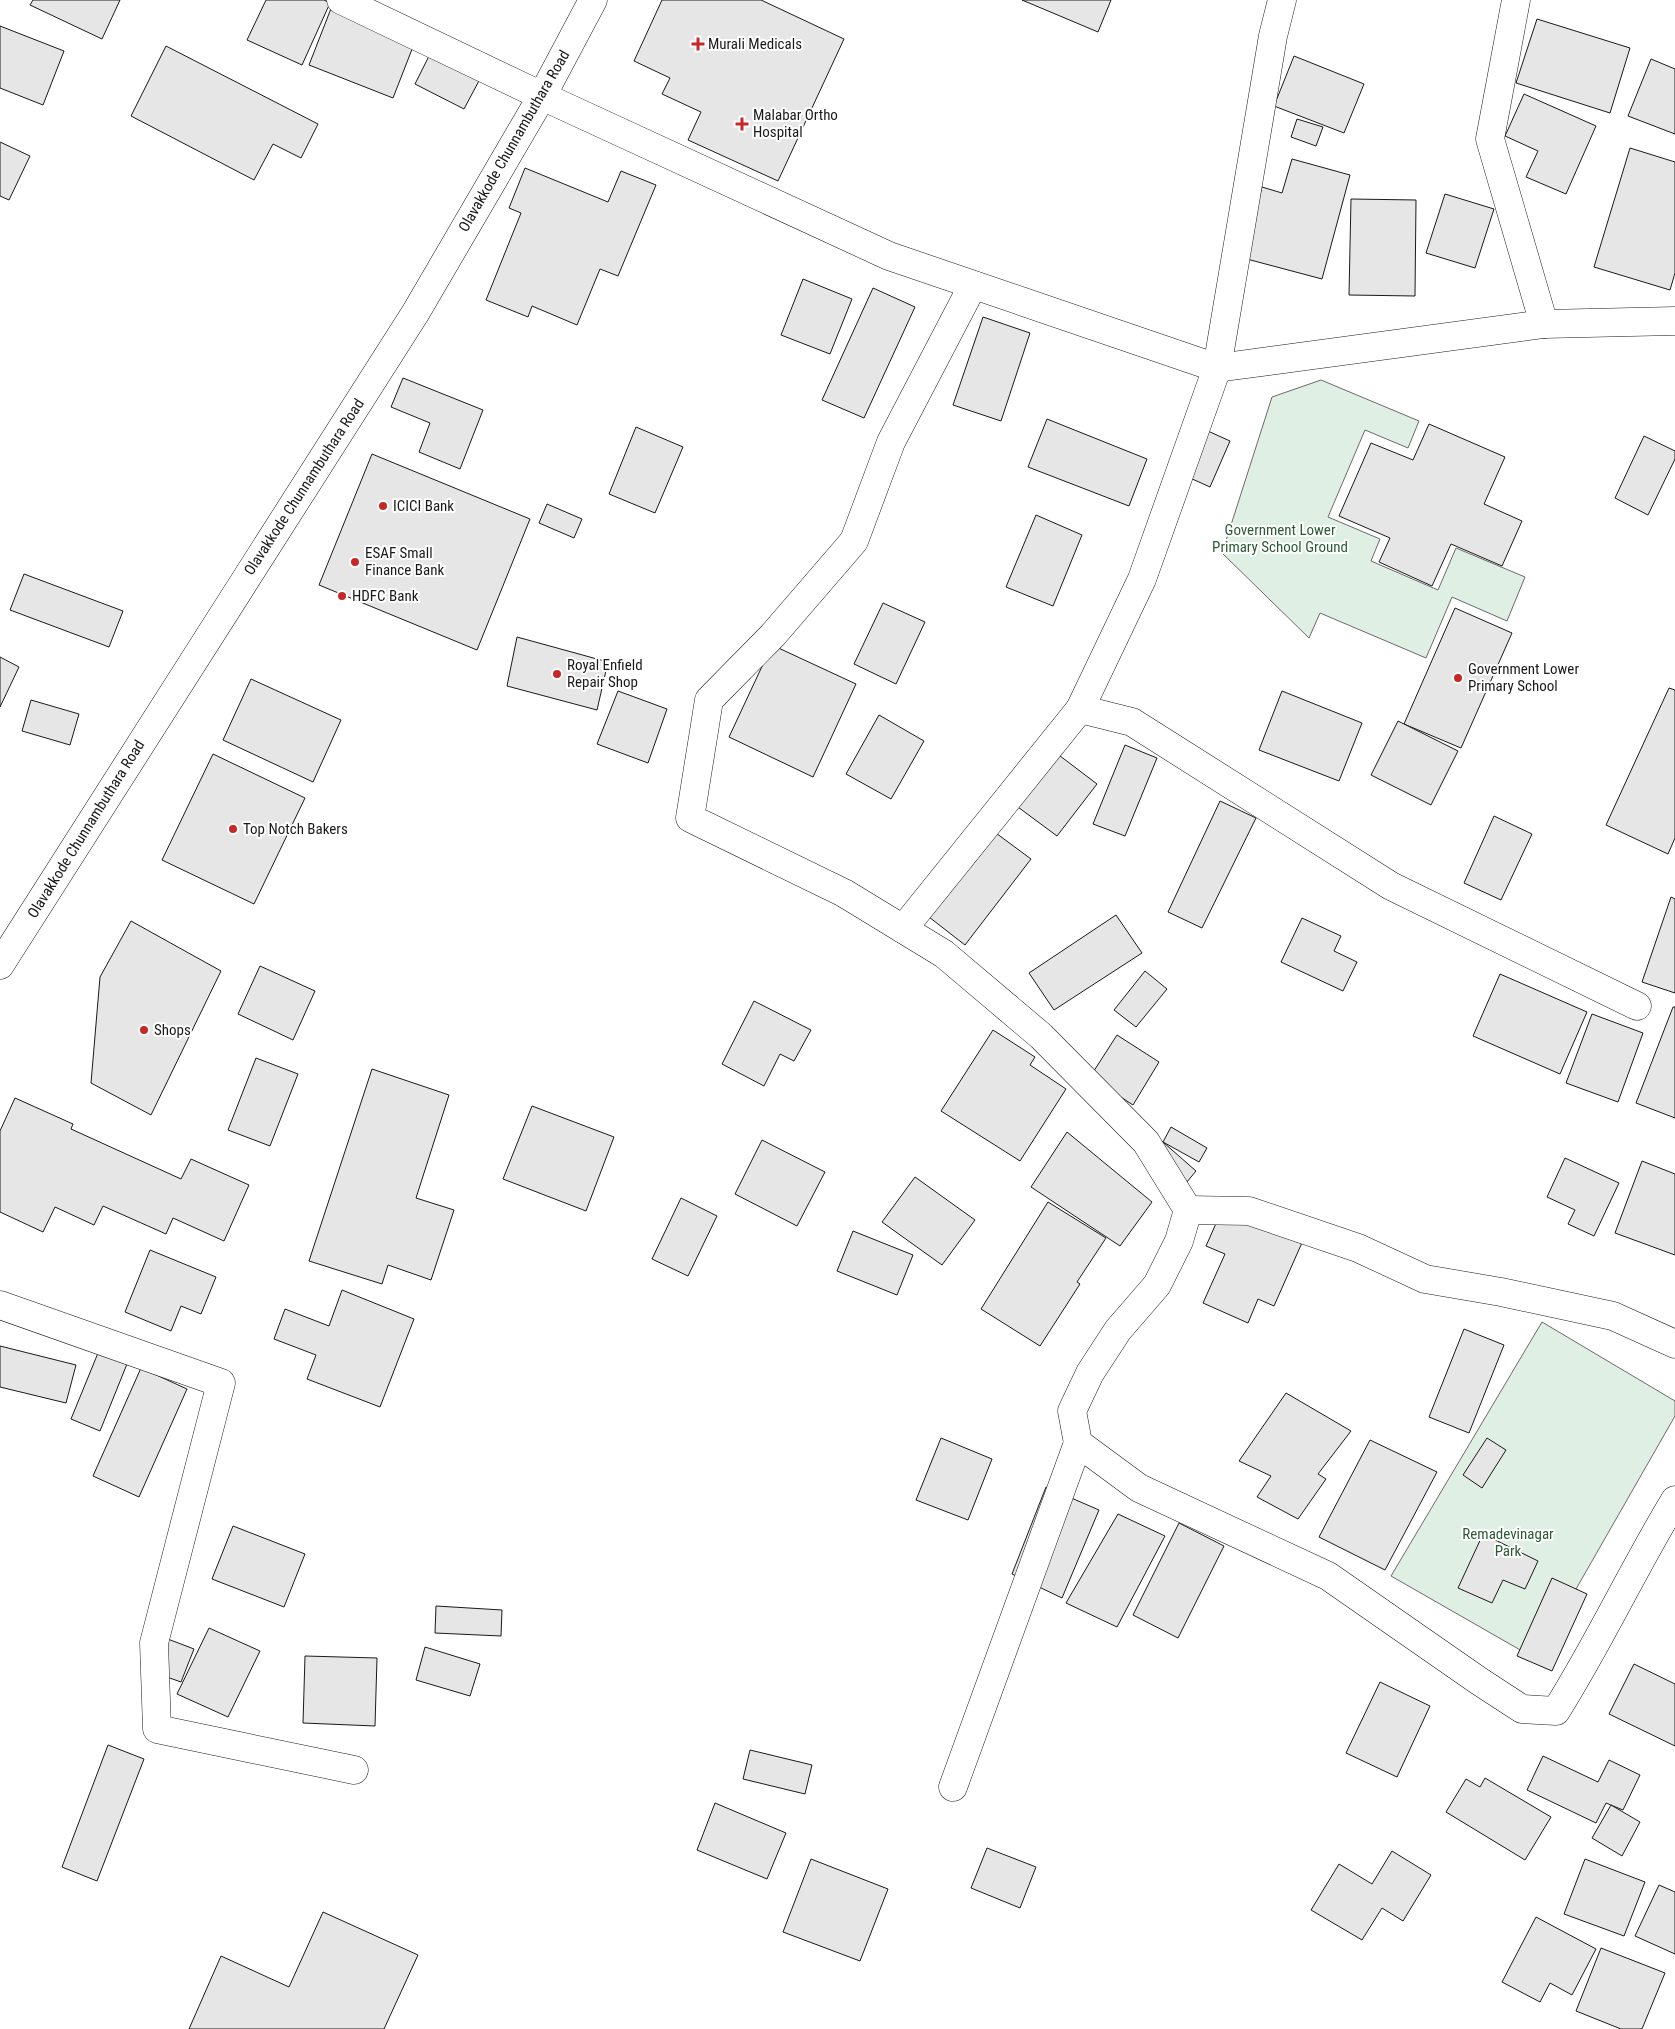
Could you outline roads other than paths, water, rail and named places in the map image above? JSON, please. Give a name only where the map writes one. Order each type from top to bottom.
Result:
[{"type":"street","points":[[341,0],[542,96],[889,256],[1217,368],[1544,324],[1675,321]]},
{"type":"street","name":"Olavakkode Chunnambuthara Road","points":[[0,965],[416,312],[542,96],[593,0]]},
{"type":"street","points":[[903,929],[1080,709],[1142,579],[1217,368],[1273,36],[1282,0]]},
{"type":"street","points":[[1516,0],[1490,139],[1544,324]]},
{"type":"street","points":[[953,1787],[1078,1443],[1072,1411],[1090,1373],[1118,1330],[1156,1285],[1179,1241],[1188,1210],[1146,1142],[1041,1036],[944,954],[844,894],[690,818],[709,700],[773,635],[854,541],[891,442],[973,285]]},
{"type":"street","points":[[1080,709],[1132,722],[1391,886],[1637,1006]]},
{"type":"street","points":[[1188,1210],[1249,1211],[1358,1248],[1425,1279],[1501,1292],[1613,1316],[1675,1344]]},
{"type":"street","points":[[0,1305],[221,1383],[154,1642],[157,1729],[354,1770]]},
{"type":"street","points":[[1078,1443],[1139,1488],[1328,1576],[1522,1709],[1556,1711],[1581,1672],[1655,1533],[1675,1500]]},
{"type":"place","name":"Murali Medicals","points":[[698,44]]},
{"type":"place","name":"Malabar Ortho Hospital","points":[[742,124]]},
{"type":"place","name":"ICICI Bank","points":[[383,506]]},
{"type":"place","name":"ESAF Small Finance Bank","points":[[355,562]]},
{"type":"place","name":"HDFC Bank","points":[[342,596]]},
{"type":"place","name":"Royal Enfield Repair Shop","points":[[557,674]]},
{"type":"place","name":"Government Lower Primary School","points":[[1458,678]]},
{"type":"place","name":"Top Notch Bakers","points":[[233,829]]},
{"type":"place","name":"Shops","points":[[144,1030]]},
{"type":"park label","name":"Government Lower Primary School Ground","points":[[1280,538]]},
{"type":"park label","name":"Remadevinagar Park","points":[[1508,1542]]}]
